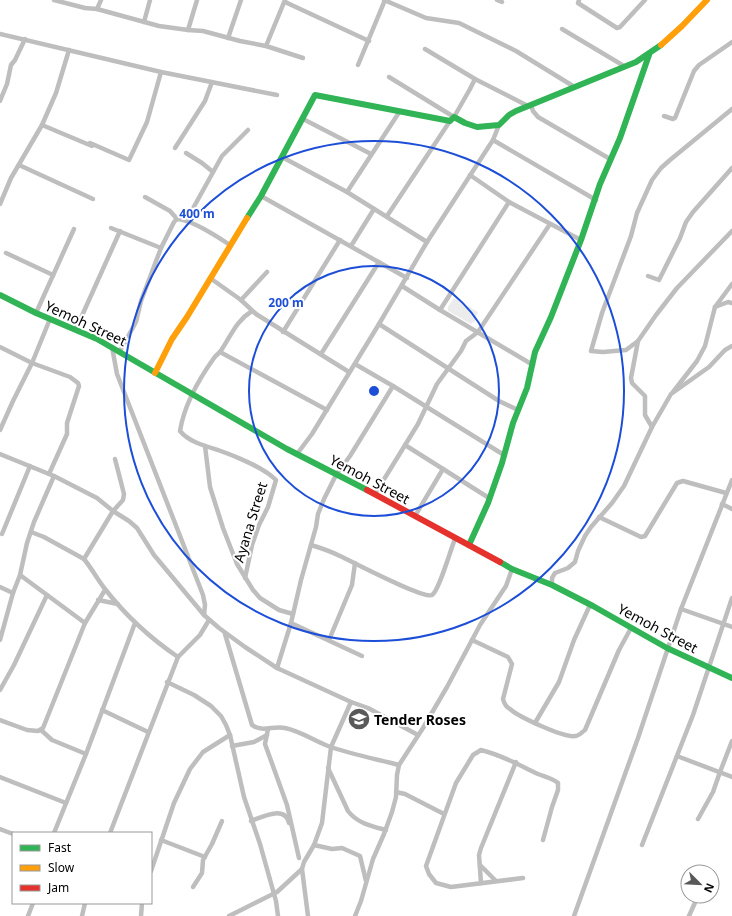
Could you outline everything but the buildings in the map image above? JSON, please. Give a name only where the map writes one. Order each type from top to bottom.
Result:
[{"type":"street","points":[[54,0],[85,8],[97,9],[144,22],[188,30],[203,31],[266,46],[303,58]]},
{"type":"street","points":[[97,9],[101,0]]},
{"type":"street","points":[[144,22],[150,0]]},
{"type":"street","points":[[188,30],[197,0]]},
{"type":"street","points":[[228,38],[240,0]]},
{"type":"street","points":[[358,65],[385,0],[426,18],[459,23],[503,44],[573,86]]},
{"type":"street","points":[[578,0],[578,3],[617,28],[620,27],[645,0]]},
{"type":"street","points":[[297,454],[327,410],[407,278],[427,242],[493,140],[499,125],[509,114],[649,55],[667,41],[707,0]]},
{"type":"street","points":[[266,46],[285,1],[369,41]]},
{"type":"street","points":[[562,30],[624,66]]},
{"type":"street","points":[[0,34],[161,72],[278,95]]},
{"type":"street","points":[[0,101],[7,84],[11,65],[25,39]]},
{"type":"street","points":[[664,116],[673,119],[675,118],[694,71],[699,65],[732,42]]},
{"type":"street","points":[[425,49],[475,79],[529,105],[538,117],[610,159]]},
{"type":"street","points":[[0,204],[11,178],[42,125],[56,93],[69,50]]},
{"type":"street","points":[[469,545],[489,498],[518,410],[528,388],[535,352],[551,317],[581,240],[610,159],[620,138],[649,55]]},
{"type":"street","points":[[90,143],[129,160],[147,122],[161,72]]},
{"type":"street","points":[[389,77],[452,119]]},
{"type":"street","points":[[387,216],[452,119],[475,79]]},
{"type":"street","points":[[175,148],[205,101],[212,82]]},
{"type":"street","points":[[155,372],[172,339],[261,196],[315,95],[452,119],[477,127],[499,125]]},
{"type":"street","points":[[732,109],[660,168],[652,180],[638,213],[631,236],[602,313],[591,351],[603,352],[626,350],[638,341],[678,288],[732,231]]},
{"type":"street","points":[[347,192],[400,110]]},
{"type":"street","points":[[303,119],[371,154]]},
{"type":"street","points":[[42,125],[96,147]]},
{"type":"street","points":[[186,221],[222,156],[248,130]]},
{"type":"street","points":[[493,140],[596,200]]},
{"type":"street","points":[[186,153],[213,172]]},
{"type":"street","points":[[282,157],[347,192],[427,242]]},
{"type":"street","points":[[19,165],[93,199]]},
{"type":"street","points":[[648,276],[659,280],[680,238],[686,222],[732,168]]},
{"type":"street","points":[[470,176],[509,202],[581,240]]},
{"type":"street","points":[[261,196],[407,278]]},
{"type":"street","points":[[145,197],[170,211],[177,219],[186,221],[230,245]]},
{"type":"street","points":[[440,310],[509,202]]},
{"type":"street","points":[[351,246],[374,209]]},
{"type":"street","points":[[120,351],[136,322],[141,301],[161,248],[177,219]]},
{"type":"street","points":[[375,494],[418,424],[437,384],[447,368],[461,351],[466,341],[478,332],[550,224]]},
{"type":"street","points":[[111,228],[161,248]]},
{"type":"street","points":[[36,313],[74,229]]},
{"type":"street","points":[[76,329],[120,231]]},
{"type":"street","points":[[283,332],[340,240]]},
{"type":"street","points":[[6,253],[54,275]]},
{"type":"street","points":[[321,354],[379,262]]},
{"type":"street","points":[[241,300],[267,272]]},
{"type":"street","points":[[210,278],[241,300],[252,311],[283,332],[349,372]]},
{"type":"street","points":[[552,585],[552,578],[555,573],[568,568],[575,562],[585,536],[624,486],[652,427],[671,394],[697,361],[705,346],[715,307],[732,284]]},
{"type":"street","points":[[402,286],[533,365]]},
{"type":"street","name":"Yemoh Street","points":[[0,295],[36,313],[76,329],[120,351],[192,395],[297,454],[375,494],[455,539],[469,545],[512,569],[552,585],[590,604],[667,648],[732,678]]},
{"type":"street","points":[[715,307],[728,302],[732,303]]},
{"type":"street","points":[[252,311],[238,322],[220,352],[214,357],[196,385],[180,431],[191,440],[205,446],[210,487],[223,528],[237,564],[245,578],[260,598],[279,610],[293,614]]},
{"type":"street","points":[[0,430],[32,363],[50,319]]},
{"type":"street","points":[[379,324],[499,402],[518,410]]},
{"type":"street","points":[[638,341],[631,378],[632,383],[646,396],[645,415],[652,427]]},
{"type":"street","points":[[671,394],[709,367],[725,350],[732,346]]},
{"type":"street","points":[[112,347],[118,374],[203,595],[205,605],[204,615]]},
{"type":"street","points":[[0,348],[32,363],[76,380],[79,386],[67,423],[67,434],[49,474]]},
{"type":"street","points":[[220,352],[327,410]]},
{"type":"street","points":[[355,364],[504,455]]},
{"type":"street","points":[[277,668],[292,623],[298,589],[318,514],[336,475],[350,456],[393,386]]},
{"type":"street","points":[[406,445],[489,498]]},
{"type":"street","name":"Ayana Street","points":[[205,446],[254,466],[271,475],[276,480],[268,507],[259,525],[252,545],[245,578]]},
{"type":"street","points":[[0,454],[54,476],[98,498],[137,528],[154,555],[204,615],[225,634],[277,668],[351,702],[368,708],[418,735]]},
{"type":"street","points":[[84,559],[113,511],[123,500],[124,494],[115,460]]},
{"type":"street","points":[[2,534],[30,466]]},
{"type":"street","points":[[415,516],[443,469]]},
{"type":"street","points":[[0,640],[13,593],[20,575],[31,532],[54,476]]},
{"type":"street","points":[[574,916],[638,738],[681,609],[732,480]]},
{"type":"street","points":[[599,518],[641,538],[645,536],[677,483],[684,481],[726,493]]},
{"type":"street","points":[[722,504],[732,509]]},
{"type":"street","points":[[31,532],[44,537],[84,559],[105,590],[135,623],[178,657]]},
{"type":"street","points":[[311,544],[412,590],[426,595],[431,595],[439,584],[455,539]]},
{"type":"street","points":[[329,640],[352,585],[355,563]]},
{"type":"street","points":[[355,916],[367,883],[373,859],[386,830],[396,797],[397,775],[400,765],[447,687],[480,625],[506,586],[512,569]]},
{"type":"street","points":[[20,575],[85,623]]},
{"type":"street","points":[[0,587],[13,593]]},
{"type":"street","points":[[41,730],[46,721],[85,623],[105,590]]},
{"type":"street","points":[[0,690],[14,665],[47,595]]},
{"type":"street","points":[[642,845],[691,721],[732,598]]},
{"type":"street","points":[[98,600],[118,604]]},
{"type":"street","points":[[535,723],[559,682],[574,640],[590,604]]},
{"type":"street","points":[[681,609],[732,627]]},
{"type":"street","points":[[110,832],[167,682],[178,657],[200,635],[209,620]]},
{"type":"street","points":[[54,832],[86,754],[135,623]]},
{"type":"street","points":[[292,623],[362,656]]},
{"type":"street","points":[[472,640],[508,657],[511,660],[512,664],[502,699],[509,709],[535,723],[569,736],[577,736],[585,730],[619,650],[631,628]]},
{"type":"street","points":[[225,634],[252,725],[265,730],[278,727],[287,728],[331,747],[400,765]]},
{"type":"street","points":[[167,682],[194,695],[211,706],[221,716],[230,735],[244,797],[260,844],[276,902],[278,916]]},
{"type":"street","points":[[308,916],[302,869],[304,862],[314,845],[322,823],[331,747],[351,702]]},
{"type":"street","points":[[102,710],[148,732]]},
{"type":"street","points":[[0,720],[28,730],[41,730],[52,740],[86,754]]},
{"type":"street","points":[[268,729],[265,744],[287,805],[299,858]]},
{"type":"street","points":[[152,867],[174,803],[195,760],[202,752],[230,735]]},
{"type":"street","points":[[232,746],[254,742],[267,735]]},
{"type":"street","points":[[698,819],[713,792],[732,741]]},
{"type":"street","points":[[523,878],[495,880],[451,887],[436,883],[429,874],[426,866],[444,814],[456,783],[473,755],[481,750],[493,753],[516,762],[558,783],[558,790],[543,840]]},
{"type":"street","points":[[677,756],[732,777]]},
{"type":"street","points":[[481,883],[479,855],[481,848],[516,762]]},
{"type":"street","points":[[328,768],[348,811],[353,817],[359,822],[386,830]]},
{"type":"street","points":[[0,777],[66,803]]},
{"type":"street","points":[[396,792],[405,794],[444,814]]},
{"type":"street","points":[[251,821],[276,813],[285,815],[288,818],[296,856],[299,858]]},
{"type":"street","points":[[193,887],[202,873],[203,860],[222,822]]},
{"type":"street","points":[[0,829],[12,834]]},
{"type":"street","points":[[160,840],[205,856]]},
{"type":"street","points":[[314,845],[332,849],[342,848],[360,856],[367,883]]},
{"type":"street","points":[[299,858],[309,854]]},
{"type":"street","points":[[480,865],[495,880]]},
{"type":"street","points":[[230,916],[284,887],[302,869]]},
{"type":"street","points":[[28,916],[33,904]]},
{"type":"street","points":[[82,916],[85,904]]},
{"type":"street","points":[[141,916],[142,904]]},
{"type":"street","points":[[689,916],[694,904]]},
{"type":"shaded area","points":[[454,298],[478,312],[474,323],[473,322],[471,324],[448,311],[448,307]]},
{"type":"traffic: fast","points":[[247,218],[261,196],[315,95],[450,121],[454,117],[477,127],[499,125],[509,115],[516,111],[636,62],[661,45]]},
{"type":"traffic: fast","points":[[469,545],[488,503],[502,463],[513,423],[527,388],[535,352],[551,317],[581,240],[600,184],[620,138],[649,55]]},
{"type":"traffic: fast","points":[[0,295],[36,313],[97,339],[287,449],[367,490]]},
{"type":"traffic: fast","points":[[500,562],[512,569],[552,585],[593,606],[667,648],[732,678]]},
{"type":"traffic: slow","points":[[661,45],[707,0]]},
{"type":"traffic: slow","points":[[155,373],[172,339],[247,218]]},
{"type":"traffic: jam","points":[[367,490],[500,562]]},
{"type":"place","name":"Tender Roses","points":[[359,719]]}]
